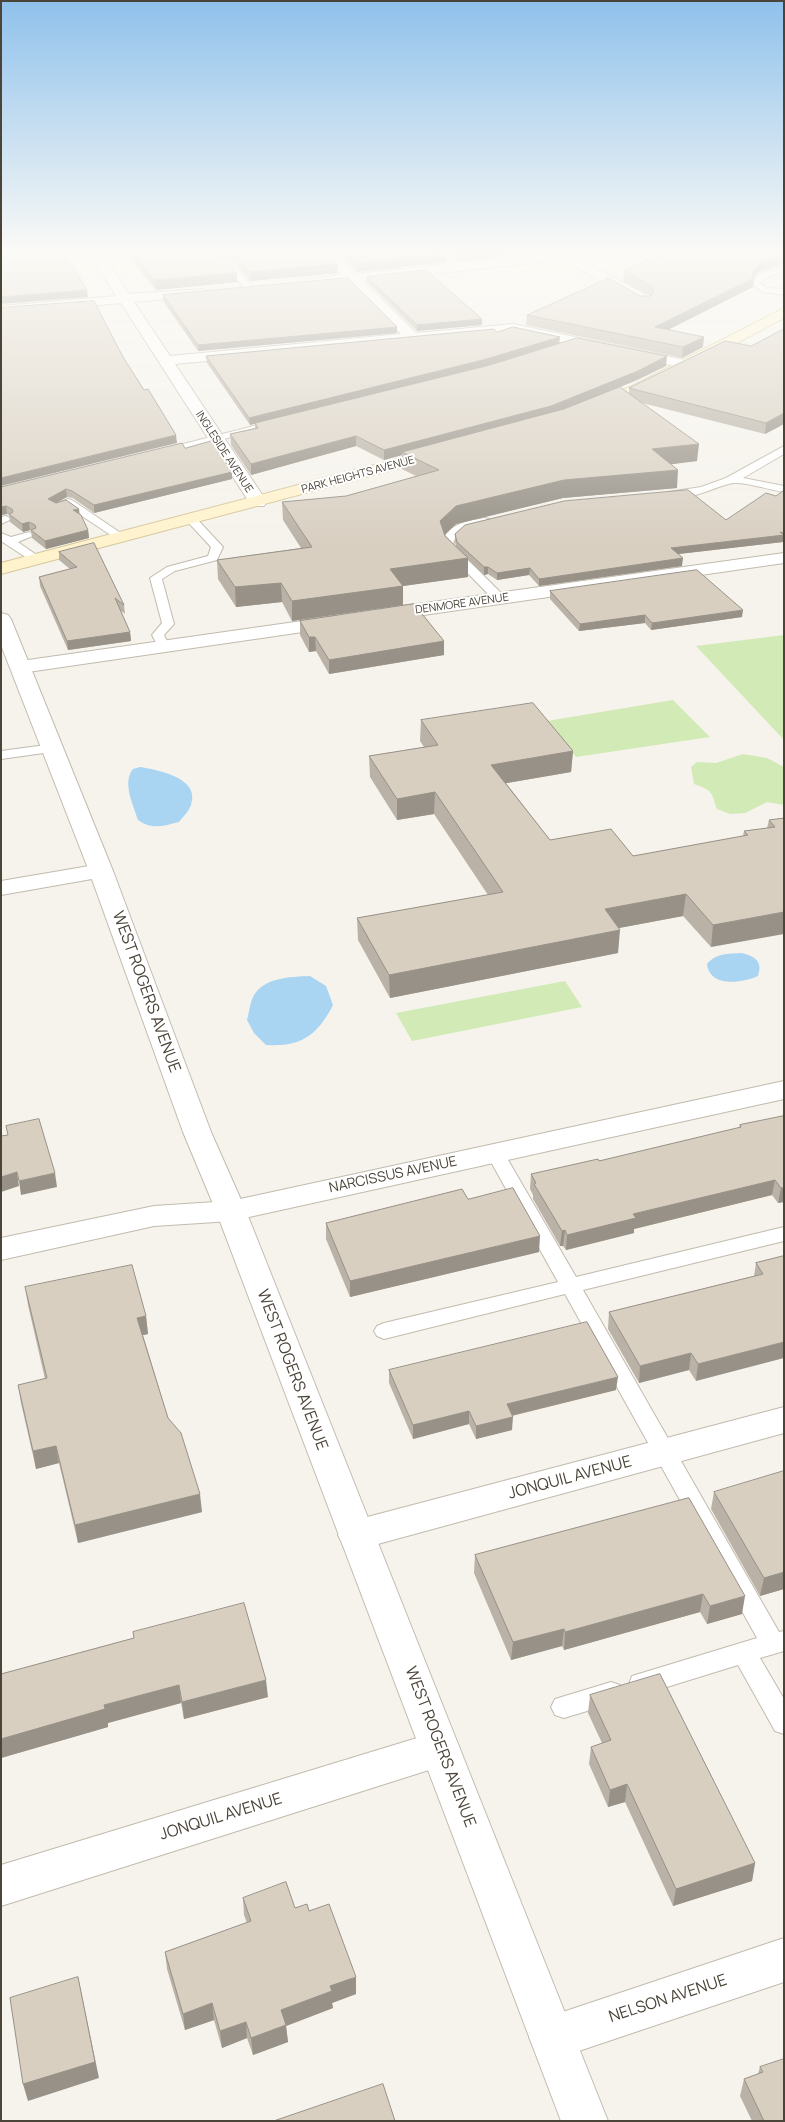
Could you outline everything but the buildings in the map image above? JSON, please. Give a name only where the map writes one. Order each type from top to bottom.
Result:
[{"type":"main road","points":[[582,413],[637,389],[714,349]]},
{"type":"main road","name":"PARK HEIGHTS AVENUE","points":[[1,569],[192,520],[453,449]]},
{"type":"street","name":"INGLESIDE AVENUE","points":[[156,349],[258,502]]},
{"type":"street","points":[[164,361],[282,349]]},
{"type":"street","points":[[619,349],[685,364]]},
{"type":"street","name":"DENMORE AVENUE","points":[[21,667],[784,558]]},
{"type":"street","name":"WEST ROGERS AVENUE","points":[[1,619],[101,871],[197,1132],[231,1211],[585,2121]]},
{"type":"street","points":[[1,888],[101,871]]},
{"type":"street","name":"NARCISSUS AVENUE","points":[[1,1249],[154,1216],[231,1211],[784,1090]]},
{"type":"street","name":"JONQUIL AVENUE","points":[[356,1535],[784,1420]]},
{"type":"street","name":"JONQUIL AVENUE","points":[[1,1886],[440,1749]]},
{"type":"street","name":"NELSON AVENUE","points":[[552,2037],[784,1960]]},
{"type":"lane","points":[[150,454],[292,419]]},
{"type":"lane","points":[[654,496],[699,492],[735,480],[784,449]]},
{"type":"lane","points":[[735,480],[784,489]]},
{"type":"lane","points":[[56,506],[68,502],[78,517],[92,519],[122,538]]},
{"type":"lane","points":[[499,598],[450,551],[447,539],[460,528],[500,518]]},
{"type":"lane","points":[[164,647],[158,635],[168,624],[156,578],[171,569],[213,558],[217,546],[192,520]]},
{"type":"lane","points":[[4,537],[19,529]]},
{"type":"lane","points":[[4,537],[29,535]]},
{"type":"lane","points":[[4,537],[37,560]]},
{"type":"lane","points":[[1,755],[53,748]]},
{"type":"lane","points":[[495,1153],[664,1452],[779,1642],[564,1707]]},
{"type":"lane","points":[[384,1331],[784,1234]]},
{"type":"lane","points":[[744,1653],[784,1723]]},
{"type":"green space","points":[[784,635],[784,740],[696,646]]},
{"type":"green space","points":[[673,700],[710,737],[576,757],[547,721]]},
{"type":"green space","points":[[743,754],[767,758],[784,767],[784,805],[767,802],[745,813],[730,814],[717,809],[710,792],[694,784],[691,767],[697,762],[716,763]]},
{"type":"green space","points":[[565,981],[582,1007],[412,1041],[396,1013]]},
{"type":"water","points":[[140,767],[167,773],[184,782],[190,788],[192,796],[191,805],[179,822],[163,826],[153,826],[138,820],[128,787],[128,780],[133,769]]},
{"type":"water","points":[[741,953],[757,960],[759,963],[758,976],[736,982],[728,982],[714,977],[709,972],[707,964],[714,958]]},
{"type":"water","points":[[310,976],[326,986],[333,1005],[327,1016],[321,1025],[307,1037],[289,1044],[266,1045],[254,1033],[247,1020],[253,997],[263,985],[278,979]]}]
